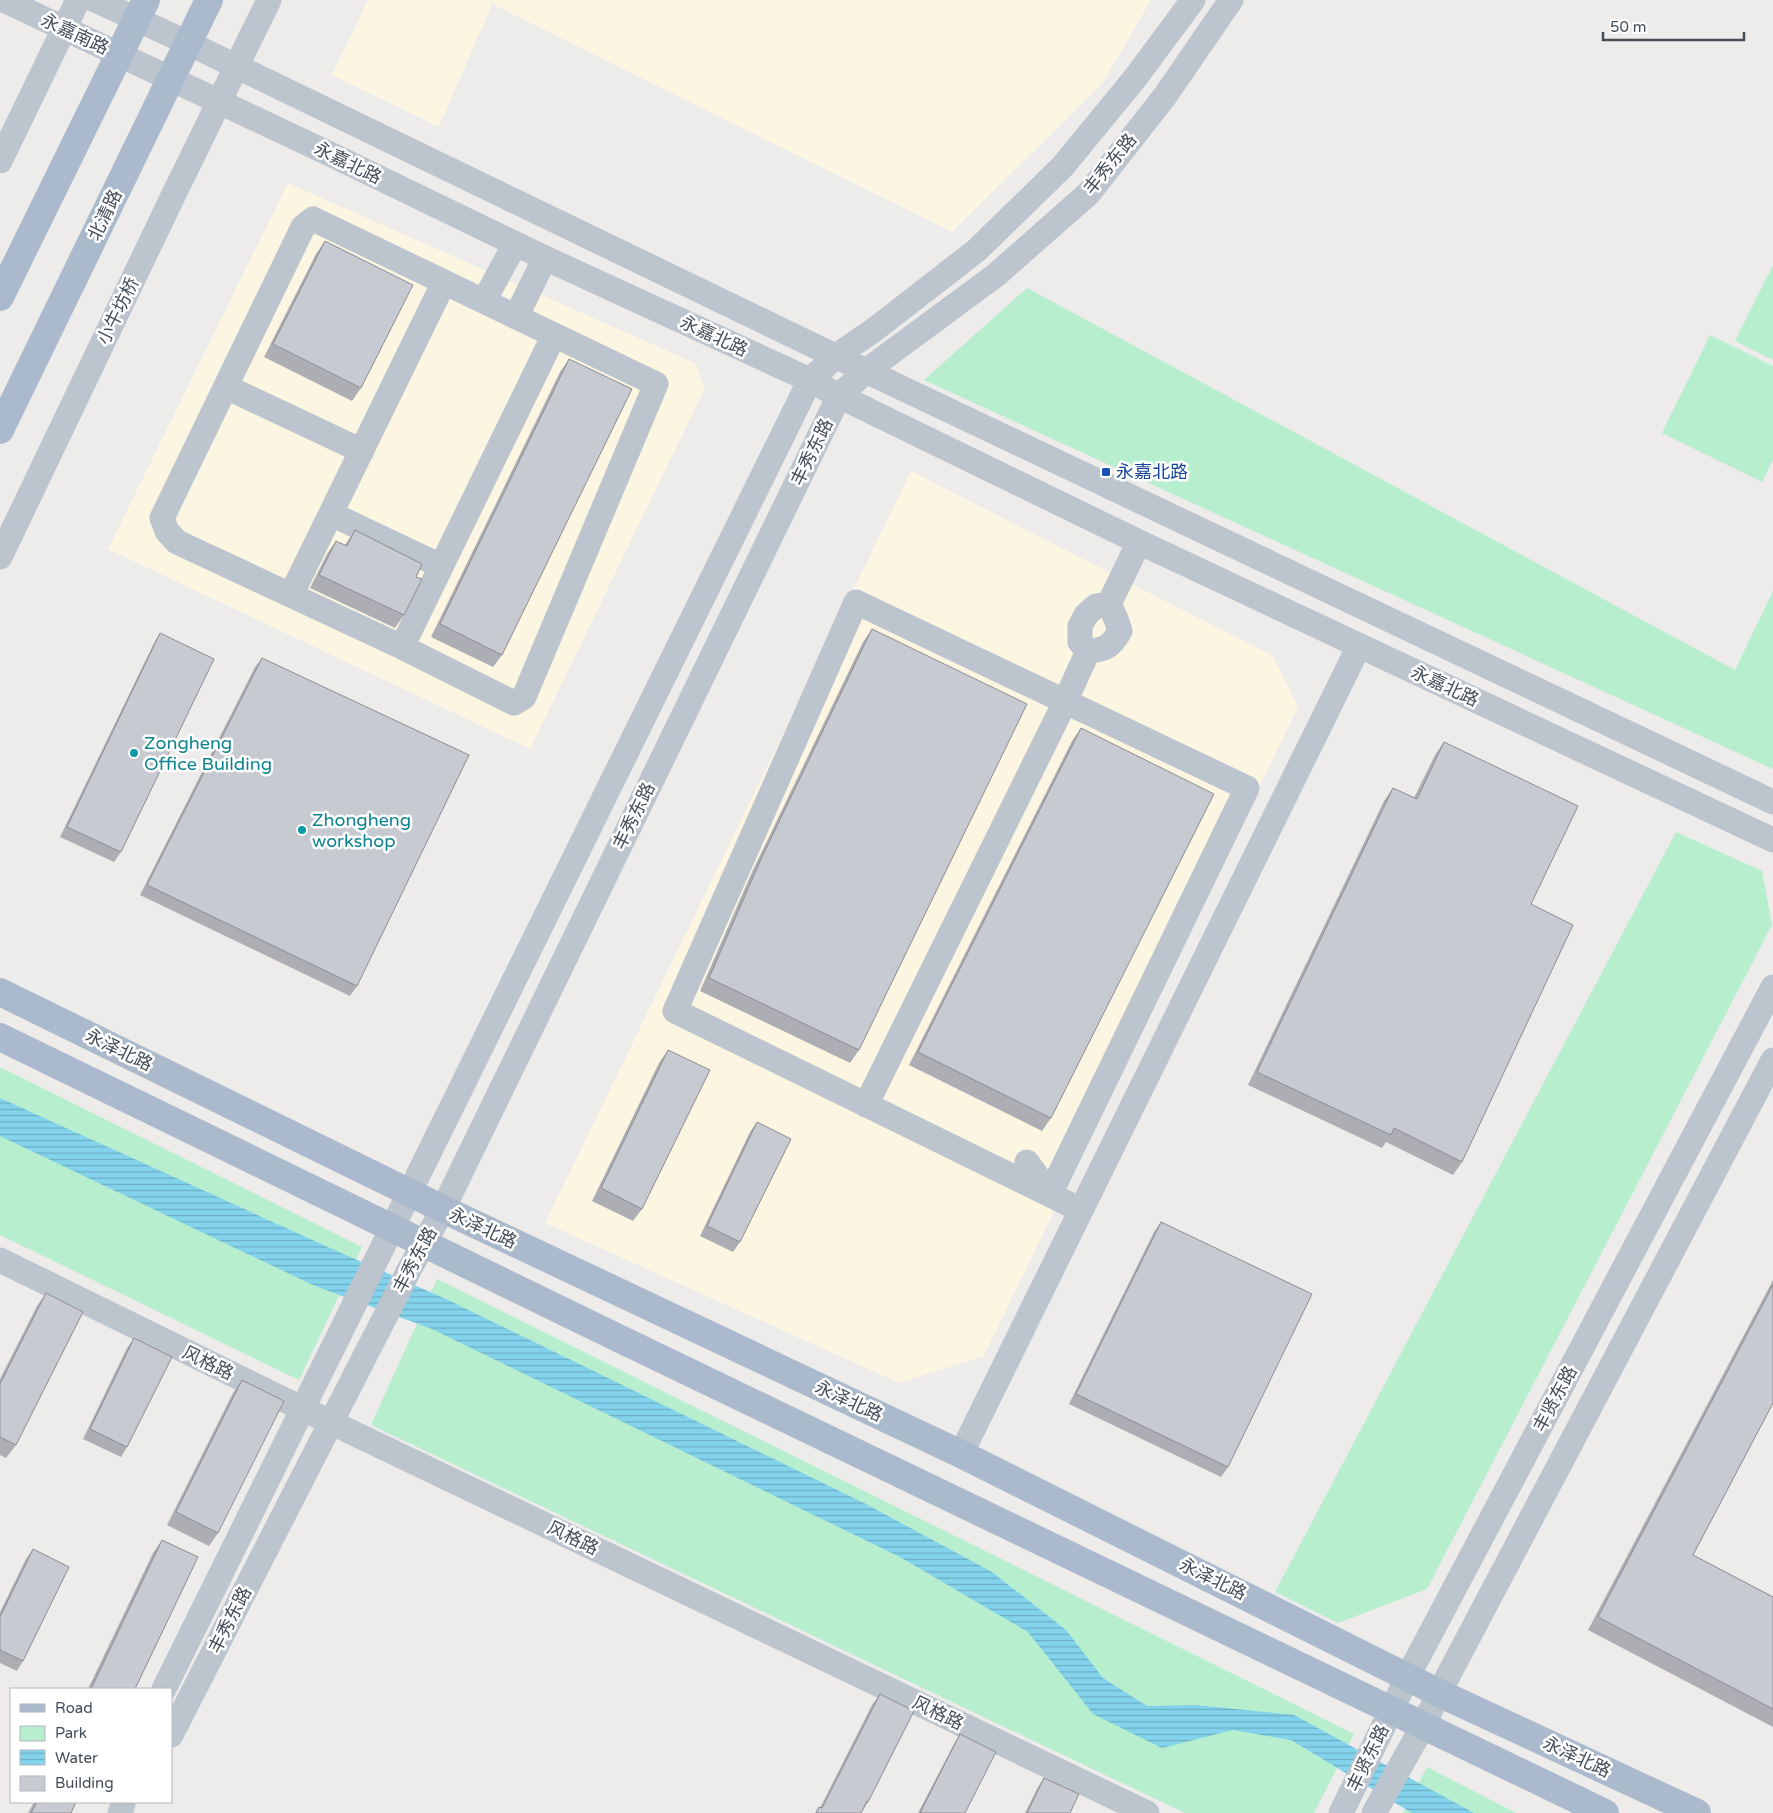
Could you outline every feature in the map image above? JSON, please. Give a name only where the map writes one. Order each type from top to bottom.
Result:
[{"type":"main road","name":"北清路","points":[[0,430],[209,0]]},
{"type":"main road","points":[[0,297],[141,10]]},
{"type":"main road","name":"永泽北路","points":[[0,992],[443,1209],[961,1454],[1439,1693],[1697,1813]]},
{"type":"main road","points":[[0,1037],[392,1229],[1391,1712],[1605,1813]]},
{"type":"street","name":"永嘉南路","points":[[4,0],[170,78]]},
{"type":"street","points":[[0,161],[78,0]]},
{"type":"street","points":[[95,0],[141,10]]},
{"type":"street","points":[[237,67],[270,0]]},
{"type":"street","name":"丰秀东路","points":[[164,1688],[411,1192],[810,380],[836,356],[874,330],[978,250],[1063,166],[1136,77],[1193,0]]},
{"type":"street","name":"丰秀东路","points":[[172,1733],[409,1270],[443,1209],[839,396],[866,371],[996,276],[1089,193],[1165,96],[1231,0]]},
{"type":"street","name":"永嘉北路","points":[[141,10],[188,42],[237,67],[866,371],[1773,802]]},
{"type":"street","name":"小牛坊桥","points":[[0,557],[237,67]]},
{"type":"street","name":"永嘉北路","points":[[170,78],[515,244],[810,380],[839,396],[1139,542],[1773,840]]},
{"type":"street","points":[[313,219],[484,301],[656,384],[524,697],[514,703],[402,647],[177,542],[166,531],[162,518],[303,227],[313,219]]},
{"type":"street","points":[[484,301],[515,244]]},
{"type":"street","points":[[516,317],[545,258]]},
{"type":"street","points":[[291,595],[444,282]]},
{"type":"street","points":[[402,647],[554,335]]},
{"type":"street","points":[[226,388],[362,451]]},
{"type":"street","points":[[331,514],[441,566]]},
{"type":"street","points":[[866,1105],[1066,702],[1088,652],[1080,642],[1080,626],[1086,615],[1096,606],[1109,604],[1139,542]]},
{"type":"street","points":[[1050,1194],[1248,788],[856,602],[675,1011],[1081,1210]]},
{"type":"street","points":[[961,1454],[1359,646]]},
{"type":"street","name":"丰贤东路","points":[[1341,1813],[1408,1676],[1773,987]]},
{"type":"street","name":"丰贤东路","points":[[1374,1813],[1423,1726],[1773,1060]]},
{"type":"street","points":[[1027,1162],[1050,1194]]},
{"type":"street","name":"风格路","points":[[0,1260],[331,1423],[1147,1813]]},
{"type":"shaded area","points":[[368,0],[1151,0],[1103,83],[952,232],[492,4],[439,127],[332,75]]},
{"type":"shaded area","points":[[288,183],[695,363],[705,388],[530,749],[108,549]]},
{"type":"shaded area","points":[[911,471],[1273,656],[1298,707],[984,1356],[899,1383],[545,1223]]},
{"type":"green space","points":[[1773,265],[1773,360],[1735,341]]},
{"type":"green space","points":[[1027,288],[1735,670],[1773,591],[1773,769],[924,380]]},
{"type":"green space","points":[[1710,335],[1773,366],[1773,460],[1762,482],[1662,433]]},
{"type":"green space","points":[[1676,832],[1762,871],[1772,925],[1427,1589],[1338,1623],[1275,1592]]},
{"type":"green space","points":[[0,1067],[362,1247],[299,1380],[0,1235]]},
{"type":"green space","points":[[437,1279],[1354,1734],[1314,1813],[1185,1813],[371,1425]]},
{"type":"green space","points":[[1427,1767],[1516,1813],[1403,1813]]},
{"type":"water","points":[[0,1098],[446,1299],[864,1503],[992,1572],[1066,1630],[1103,1678],[1147,1706],[1196,1705],[1294,1715],[1474,1813],[1412,1813],[1291,1740],[1233,1730],[1162,1748],[1093,1714],[1028,1632],[900,1557],[432,1329],[315,1286],[0,1136]]},
{"type":"building","points":[[325,241],[413,285],[361,388],[273,344]]},
{"type":"building","points":[[569,359],[632,389],[502,655],[440,624]]},
{"type":"building","points":[[355,530],[422,564],[416,577],[422,579],[404,615],[319,575],[336,541],[347,546]]},
{"type":"building","points":[[872,629],[1027,704],[859,1050],[709,978],[761,859]]},
{"type":"building","name":"Zongheng Office Building","points":[[160,633],[214,659],[121,852],[67,827]]},
{"type":"building","name":"Zhongheng workshop","points":[[262,658],[469,755],[357,986],[147,885]]},
{"type":"building","points":[[1081,728],[1214,794],[1051,1118],[918,1052]]},
{"type":"building","points":[[1444,742],[1578,806],[1531,904],[1573,925],[1462,1162],[1394,1128],[1391,1135],[1257,1072],[1393,788],[1417,799]]},
{"type":"building","points":[[668,1050],[710,1070],[642,1209],[601,1188]]},
{"type":"building","points":[[757,1122],[791,1139],[740,1242],[707,1226]]},
{"type":"building","points":[[1161,1222],[1312,1294],[1228,1467],[1076,1394]]},
{"type":"building","points":[[1773,1285],[1773,1403],[1693,1555],[1773,1597],[1773,1709],[1598,1617]]},
{"type":"building","points":[[46,1293],[83,1312],[16,1445],[0,1437],[0,1384]]},
{"type":"building","points":[[134,1338],[172,1357],[127,1447],[90,1429]]},
{"type":"building","points":[[242,1380],[284,1401],[218,1533],[176,1512]]},
{"type":"building","points":[[162,1540],[198,1557],[135,1688],[91,1688]]},
{"type":"building","points":[[33,1549],[69,1567],[23,1661],[0,1650],[0,1617]]},
{"type":"building","points":[[880,1694],[914,1711],[868,1802],[861,1813],[816,1813],[819,1807],[822,1808]]},
{"type":"building","points":[[960,1734],[996,1752],[965,1813],[920,1813]]},
{"type":"building","points":[[1044,1778],[1079,1794],[1070,1813],[1027,1813]]},
{"type":"building","points":[[36,1803],[76,1803],[71,1813],[31,1813]]},
{"type":"place","name":"永嘉北路","points":[[1106,472]]},
{"type":"place","name":"Zongheng Office Building","points":[[134,753]]},
{"type":"place","name":"Zhongheng workshop","points":[[302,830]]}]
